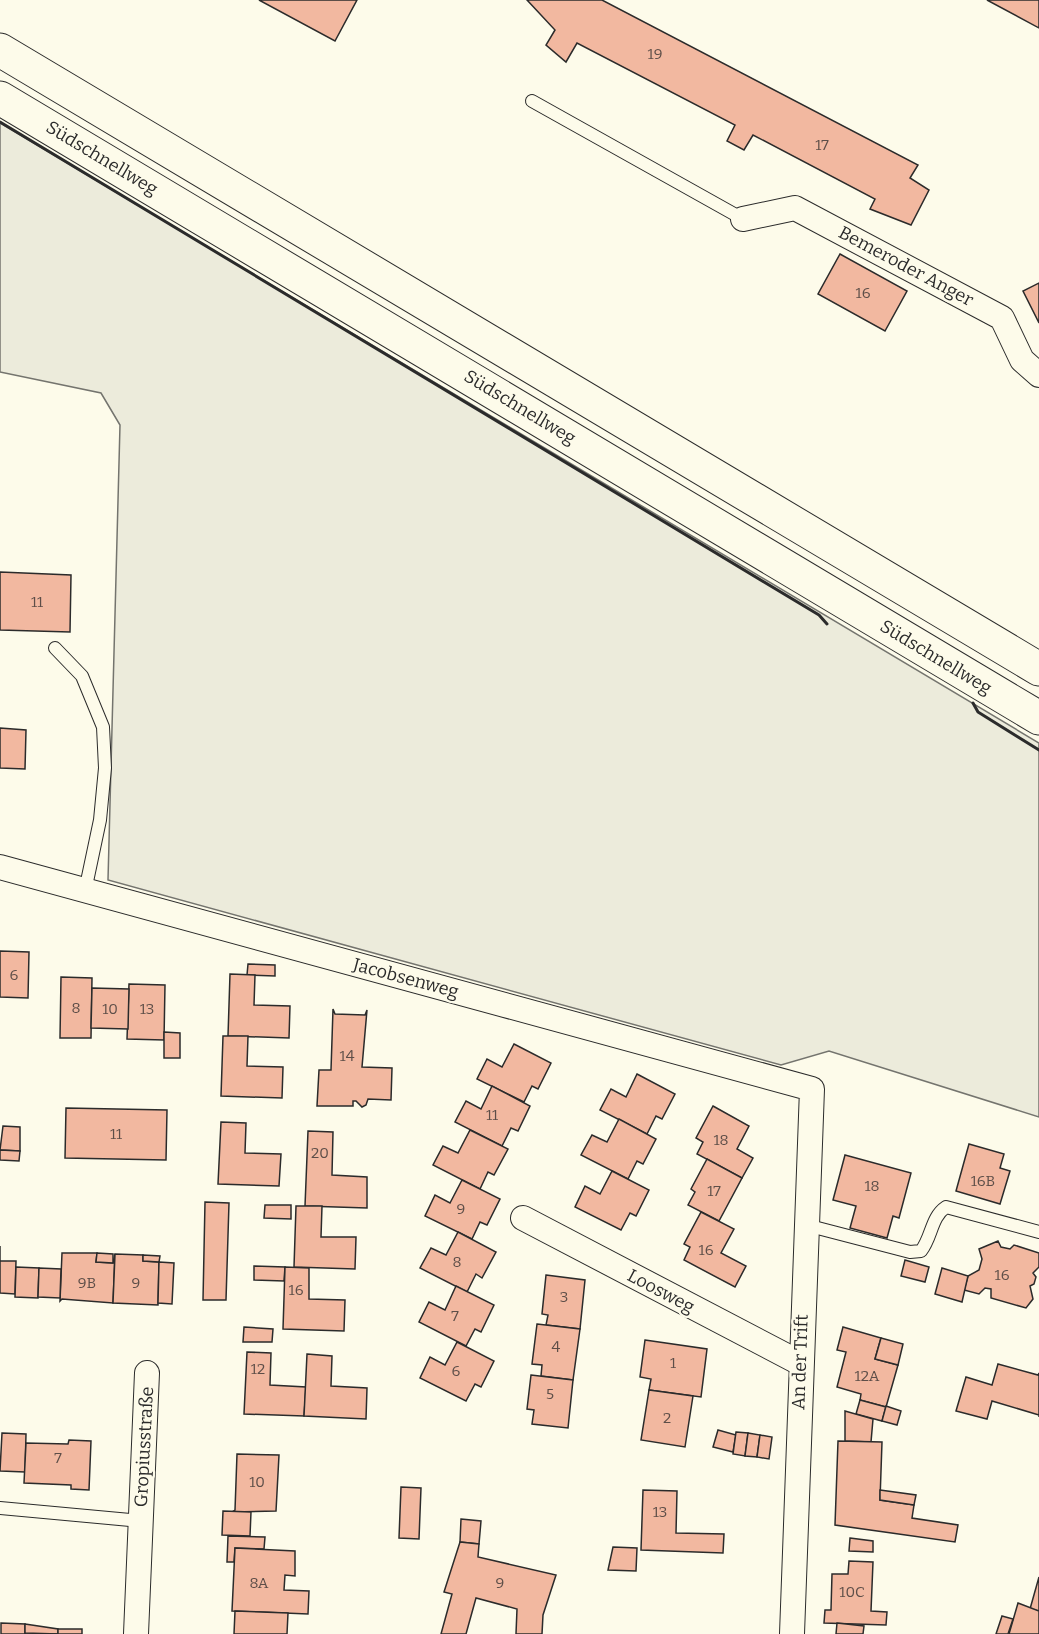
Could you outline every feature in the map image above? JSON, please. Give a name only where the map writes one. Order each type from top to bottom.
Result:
[{"type":"highway","points":[[0,50],[969,630],[1039,669]]},
{"type":"highway","name":"Südschnellweg","points":[[0,98],[1039,718]]},
{"type":"street","name":"Bemeroder Anger","points":[[743,219],[795,208],[1002,318],[1022,360],[1039,375]]},
{"type":"street","name":"Jacobsenweg","points":[[0,867],[812,1089]]},
{"type":"street","name":"An der Trift","points":[[792,1634],[800,1363],[812,1089]]},
{"type":"street","name":"Loosweg","points":[[523,1218],[800,1363]]},
{"type":"street","name":"Gropiusstraße","points":[[136,1634],[147,1373]]},
{"type":"lane","points":[[532,102],[743,219]]},
{"type":"lane","points":[[55,648],[82,676],[103,727],[105,768],[100,820],[86,891]]},
{"type":"lane","points":[[806,1225],[910,1252],[921,1251],[926,1245],[939,1212],[946,1207],[1039,1232]]},
{"type":"lane","name":"Gropiusstraße","points":[[0,1508],[141,1521]]},
{"type":"shaded area","points":[[0,123],[1039,743],[1039,1117],[829,1051],[781,1065],[108,880],[120,425],[101,393],[0,372]]},
{"type":"building","points":[[259,0],[357,0],[335,41]]},
{"type":"building","points":[[527,0],[602,0],[918,165],[910,178],[929,190],[911,225],[870,209],[875,199],[753,135],[744,150],[727,141],[735,125],[577,43],[566,62],[546,45],[555,30]]},
{"type":"building","points":[[987,0],[1039,0],[1039,28]]},
{"type":"building","points":[[840,254],[907,291],[885,331],[818,294]]},
{"type":"building","points":[[1039,283],[1039,323],[1023,291]]},
{"type":"building","points":[[0,572],[71,575],[70,632],[0,630]]},
{"type":"building","points":[[0,728],[26,730],[25,769],[0,768]]},
{"type":"building","points":[[0,951],[29,952],[28,998],[0,997]]},
{"type":"building","points":[[248,964],[275,965],[275,976],[247,975]]},
{"type":"building","points":[[230,974],[255,975],[254,1005],[290,1006],[289,1038],[228,1036]]},
{"type":"building","points":[[61,977],[92,978],[91,1038],[60,1038]]},
{"type":"building","points":[[129,984],[165,985],[164,1040],[127,1039]]},
{"type":"building","points":[[92,988],[129,989],[128,1029],[91,1028]]},
{"type":"building","points":[[333,1009],[335,1014],[365,1015],[367,1010],[362,1067],[392,1068],[391,1100],[368,1099],[366,1105],[362,1107],[356,1101],[353,1101],[353,1106],[317,1106],[319,1070],[331,1070]]},
{"type":"building","points":[[164,1032],[180,1033],[180,1058],[164,1058]]},
{"type":"building","points":[[223,1036],[248,1036],[247,1066],[283,1067],[282,1098],[221,1096]]},
{"type":"building","points":[[514,1044],[551,1063],[538,1089],[532,1086],[524,1102],[477,1079],[487,1059],[502,1067]]},
{"type":"building","points":[[637,1074],[675,1094],[662,1119],[656,1116],[647,1134],[600,1110],[611,1089],[626,1097]]},
{"type":"building","points":[[492,1086],[530,1106],[518,1131],[511,1128],[502,1146],[455,1122],[466,1101],[481,1109]]},
{"type":"building","points":[[713,1106],[749,1126],[737,1149],[753,1158],[742,1178],[697,1154],[703,1142],[696,1138]]},
{"type":"building","points":[[66,1108],[167,1110],[166,1160],[65,1158]]},
{"type":"building","points":[[619,1119],[656,1139],[643,1164],[637,1161],[628,1179],[581,1155],[592,1135],[607,1142]]},
{"type":"building","points":[[221,1122],[246,1123],[245,1153],[281,1154],[279,1186],[218,1184]]},
{"type":"building","points":[[3,1126],[20,1127],[20,1151],[0,1150]]},
{"type":"building","points":[[470,1130],[508,1149],[494,1175],[488,1172],[480,1189],[433,1165],[443,1146],[458,1153]]},
{"type":"building","points":[[308,1131],[333,1132],[332,1175],[367,1177],[367,1208],[305,1206]]},
{"type":"building","points":[[969,1144],[1004,1154],[1000,1168],[1010,1171],[1000,1204],[956,1191]]},
{"type":"building","points":[[0,1150],[20,1151],[19,1161],[0,1160]]},
{"type":"building","points":[[845,1155],[911,1173],[899,1218],[893,1216],[887,1238],[850,1228],[856,1206],[833,1200]]},
{"type":"building","points":[[707,1159],[742,1178],[719,1221],[688,1205],[695,1192],[691,1189]]},
{"type":"building","points":[[612,1171],[649,1190],[636,1216],[630,1213],[621,1230],[575,1207],[585,1186],[600,1194]]},
{"type":"building","points":[[462,1180],[500,1199],[487,1225],[480,1222],[472,1239],[425,1216],[435,1195],[450,1203]]},
{"type":"building","points":[[205,1202],[229,1203],[226,1300],[203,1300]]},
{"type":"building","points":[[265,1205],[291,1205],[291,1219],[264,1218]]},
{"type":"building","points":[[296,1206],[322,1206],[321,1237],[356,1237],[355,1269],[294,1267]]},
{"type":"building","points":[[701,1212],[734,1229],[721,1253],[746,1266],[735,1287],[684,1260],[690,1247],[684,1244]]},
{"type":"building","points":[[458,1232],[496,1252],[482,1278],[476,1274],[467,1292],[420,1268],[431,1248],[446,1255]]},
{"type":"building","points":[[998,1241],[1001,1247],[1010,1249],[1014,1245],[1039,1253],[1039,1267],[1033,1273],[1036,1277],[1034,1284],[1030,1286],[1033,1299],[1026,1308],[991,1298],[991,1289],[985,1288],[979,1294],[964,1290],[968,1276],[979,1270],[982,1259],[979,1249]]},
{"type":"building","points":[[62,1253],[97,1253],[96,1262],[113,1263],[115,1254],[113,1303],[62,1299],[60,1301]]},
{"type":"building","points":[[97,1253],[113,1254],[113,1263],[96,1262]]},
{"type":"building","points":[[115,1254],[143,1255],[143,1261],[159,1262],[158,1305],[113,1303]]},
{"type":"building","points":[[143,1255],[160,1256],[159,1262],[143,1261]]},
{"type":"building","points":[[905,1260],[929,1267],[925,1282],[901,1276]]},
{"type":"building","points":[[0,1261],[16,1261],[15,1294],[0,1293]]},
{"type":"building","points":[[159,1262],[174,1263],[172,1304],[158,1303]]},
{"type":"building","points":[[254,1266],[285,1267],[284,1281],[254,1280]]},
{"type":"building","points":[[16,1267],[39,1268],[38,1298],[15,1297]]},
{"type":"building","points":[[285,1267],[309,1268],[309,1299],[345,1300],[344,1331],[283,1329]]},
{"type":"building","points":[[39,1268],[61,1269],[60,1298],[38,1297]]},
{"type":"building","points":[[942,1268],[968,1276],[962,1302],[935,1294]]},
{"type":"building","points":[[546,1275],[585,1280],[580,1329],[546,1325],[548,1315],[542,1314]]},
{"type":"building","points":[[456,1286],[494,1305],[481,1332],[475,1329],[466,1346],[419,1322],[429,1302],[445,1310]]},
{"type":"building","points":[[537,1324],[580,1329],[573,1380],[541,1376],[542,1365],[532,1364]]},
{"type":"building","points":[[244,1327],[273,1329],[272,1342],[243,1342]]},
{"type":"building","points":[[843,1327],[881,1338],[875,1359],[898,1365],[886,1407],[860,1400],[861,1394],[837,1387],[846,1352],[837,1350]]},
{"type":"building","points":[[881,1338],[903,1344],[898,1365],[875,1359]]},
{"type":"building","points":[[645,1340],[707,1349],[701,1397],[649,1390],[651,1379],[640,1377]]},
{"type":"building","points":[[457,1342],[494,1361],[481,1387],[475,1384],[466,1401],[420,1378],[430,1357],[445,1365]]},
{"type":"building","points":[[247,1352],[271,1353],[270,1385],[306,1387],[304,1416],[244,1414]]},
{"type":"building","points":[[307,1354],[332,1356],[331,1386],[367,1388],[366,1419],[304,1416]]},
{"type":"building","points":[[998,1364],[1038,1375],[1039,1373],[1039,1415],[992,1401],[987,1419],[956,1411],[966,1377],[992,1385]]},
{"type":"building","points":[[531,1375],[573,1380],[568,1428],[532,1424],[534,1410],[527,1409]]},
{"type":"building","points":[[649,1390],[693,1396],[685,1447],[641,1440]]},
{"type":"building","points":[[860,1400],[886,1407],[882,1421],[856,1414]]},
{"type":"building","points":[[886,1406],[901,1411],[897,1425],[882,1421]]},
{"type":"building","points":[[845,1411],[873,1419],[871,1442],[845,1441]]},
{"type":"building","points":[[718,1430],[736,1435],[733,1452],[713,1447]]},
{"type":"building","points":[[736,1432],[748,1433],[745,1456],[733,1454]]},
{"type":"building","points":[[2,1433],[26,1434],[25,1472],[0,1471]]},
{"type":"building","points":[[748,1433],[760,1435],[757,1457],[745,1456]]},
{"type":"building","points":[[760,1435],[772,1437],[769,1459],[757,1457]]},
{"type":"building","points":[[69,1440],[91,1441],[89,1490],[71,1489],[71,1485],[24,1483],[26,1443],[68,1444]]},
{"type":"building","points":[[838,1441],[882,1442],[880,1500],[914,1505],[912,1518],[958,1525],[955,1542],[835,1525]]},
{"type":"building","points":[[237,1454],[279,1455],[276,1511],[232,1512],[235,1510]]},
{"type":"building","points":[[401,1487],[421,1488],[419,1539],[399,1538]]},
{"type":"building","points":[[643,1490],[677,1491],[676,1533],[724,1534],[723,1553],[641,1550]]},
{"type":"building","points":[[880,1490],[916,1495],[914,1505],[880,1500]]},
{"type":"building","points":[[223,1511],[251,1512],[250,1536],[222,1535]]},
{"type":"building","points":[[461,1519],[481,1521],[479,1544],[460,1542]]},
{"type":"building","points":[[228,1536],[265,1537],[264,1549],[235,1548],[234,1562],[227,1562]]},
{"type":"building","points":[[850,1538],[873,1541],[873,1552],[849,1551]]},
{"type":"building","points":[[460,1542],[479,1544],[478,1557],[556,1575],[543,1615],[542,1634],[516,1634],[517,1609],[476,1598],[466,1634],[441,1634],[452,1594],[444,1592]]},
{"type":"building","points":[[613,1547],[637,1548],[636,1571],[608,1570]]},
{"type":"building","points":[[235,1548],[295,1551],[295,1576],[285,1575],[284,1590],[309,1591],[308,1614],[232,1611]]},
{"type":"building","points":[[849,1561],[873,1562],[871,1611],[887,1612],[886,1625],[824,1623],[825,1610],[831,1610],[832,1574],[848,1574]]},
{"type":"building","points":[[1039,1577],[1039,1611],[1030,1609]]},
{"type":"building","points":[[1018,1603],[1039,1611],[1039,1634],[1009,1634]]},
{"type":"building","points":[[235,1611],[288,1613],[287,1634],[234,1634]]},
{"type":"building","points":[[1002,1616],[1013,1619],[1008,1634],[996,1634]]},
{"type":"building","points":[[1,1623],[25,1624],[25,1634],[1,1634]]},
{"type":"building","points":[[837,1623],[864,1626],[863,1634],[836,1634]]},
{"type":"building","points":[[25,1624],[58,1629],[58,1634],[25,1633]]},
{"type":"building","points":[[58,1629],[82,1629],[82,1634],[58,1634]]},
{"type":"wall","points":[[0,122],[819,615],[827,624]]},
{"type":"wall","points":[[973,703],[978,712],[1039,750]]}]
